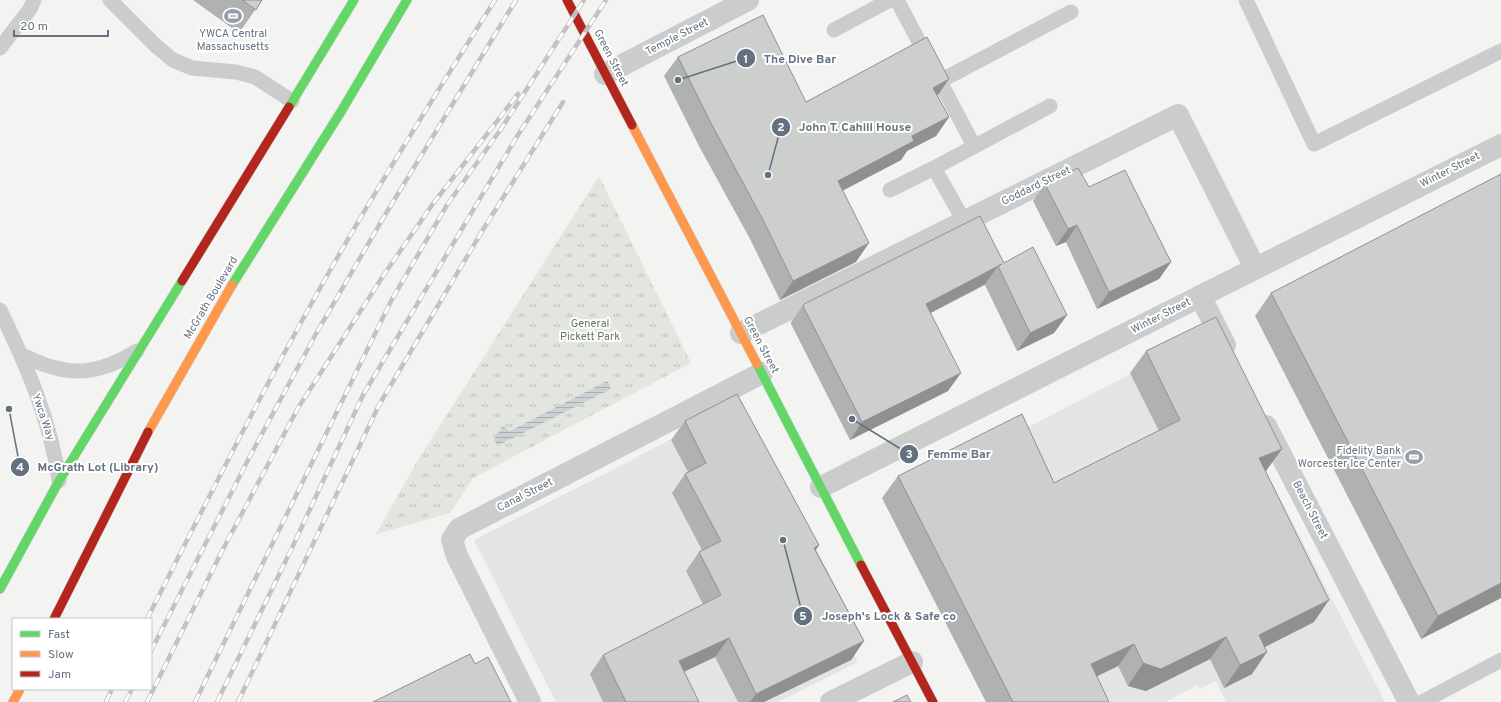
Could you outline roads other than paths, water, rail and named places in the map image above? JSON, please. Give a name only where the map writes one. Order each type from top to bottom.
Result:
[{"type":"main road","points":[[0,589],[59,481],[354,0]]},
{"type":"main road","name":"McGrath Boulevard","points":[[54,618],[145,437],[200,339],[373,58],[407,0]]},
{"type":"main road","name":"Green Street","points":[[567,0],[933,702]]},
{"type":"main road","points":[[13,702],[19,690]]},
{"type":"street","name":"Temple Street","points":[[605,74],[748,0]]},
{"type":"street","name":"Goddard Street","points":[[741,333],[1178,115],[1255,268]]},
{"type":"street","name":"Winter Street","points":[[821,487],[1501,145]]},
{"type":"street","points":[[1200,296],[1236,365]]},
{"type":"street","name":"Canal Street","points":[[530,702],[457,556],[452,540],[458,529],[762,373]]},
{"type":"street","name":"Beach Street","points":[[1257,408],[1409,702]]},
{"type":"street","points":[[831,702],[912,662]]},
{"type":"lane","points":[[0,48],[30,9],[34,0]]},
{"type":"lane","points":[[110,0],[155,45],[173,60],[192,68],[236,72],[255,77],[292,101]]},
{"type":"lane","points":[[834,30],[890,0]]},
{"type":"lane","points":[[897,0],[974,146]]},
{"type":"lane","points":[[1246,0],[1314,144],[1501,51]]},
{"type":"lane","points":[[940,81],[1071,12]]},
{"type":"lane","points":[[890,190],[1050,106]]},
{"type":"lane","points":[[934,168],[964,222]]},
{"type":"lane","name":"Ywca Way","points":[[0,310],[22,355],[52,443],[59,481]]},
{"type":"lane","points":[[22,355],[36,362],[61,370],[94,371],[122,360],[138,351]]},
{"type":"lane","points":[[1422,702],[1501,660]]},
{"type":"railway","points":[[148,618],[250,419],[330,271],[426,110],[495,0]]},
{"type":"railway","points":[[152,649],[250,456],[317,332],[385,215],[516,0]]},
{"type":"railway","points":[[195,702],[391,301],[447,205],[501,129],[584,0]]},
{"type":"railway","points":[[217,702],[291,550],[363,395],[516,138],[606,0]]},
{"type":"railway","points":[[147,702],[222,551],[298,408],[385,273],[432,205],[518,94]]},
{"type":"railway","points":[[238,702],[379,405],[484,228],[563,102]]},
{"type":"railway","points":[[106,702],[112,690]]},
{"type":"railway","points":[[125,702],[131,690]]},
{"type":"place","name":"YWCA Central Massachusetts","points":[[233,16]]},
{"type":"place","name":"The Dive Bar","points":[[678,80]]},
{"type":"place","name":"John T. Cahill House","points":[[768,175]]},
{"type":"place","name":"McGrath Lot (Library)","points":[[9,409]]},
{"type":"place","name":"Femme Bar","points":[[852,419]]},
{"type":"place","name":"Fidelity Bank Worcester Ice Center","points":[[1414,457]]},
{"type":"place","name":"Joseph's Lock & Safe co","points":[[783,540]]},
{"type":"park label","name":"General Pickett Park","points":[[590,330]]}]
